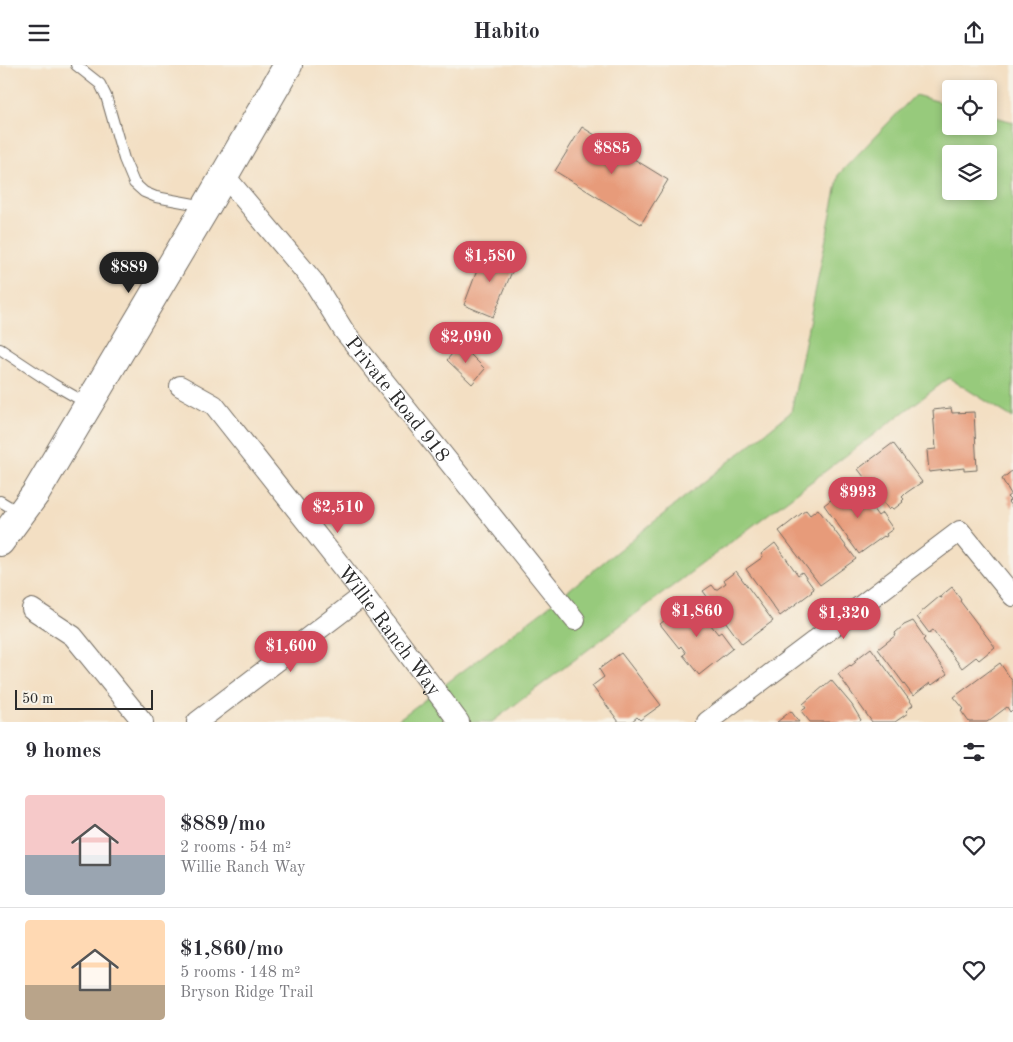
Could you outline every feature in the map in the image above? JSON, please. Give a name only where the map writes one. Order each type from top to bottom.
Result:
[{"type":"street","points":[[0,542],[10,507],[36,493],[288,65]]},
{"type":"street","name":"Private Road 918","points":[[224,175],[313,281],[344,331],[575,620]]},
{"type":"street","name":"Willie Ranch Way","points":[[180,386],[214,405],[364,595],[459,722]]},
{"type":"street","points":[[707,722],[960,531],[1013,597]]},
{"type":"street","points":[[197,722],[364,595]]},
{"type":"street","points":[[32,609],[73,636],[143,722]]},
{"type":"lane","points":[[76,65],[100,84],[106,96],[124,159],[134,183],[144,192],[156,197],[206,207]]},
{"type":"lane","points":[[0,349],[88,405]]},
{"type":"green space","points":[[915,95],[942,102],[942,135],[997,135],[997,117],[1013,122],[1013,418],[949,378],[492,722],[395,722],[545,609],[791,412],[839,174]]},
{"type":"building","points":[[582,127],[668,180],[641,224],[555,171]]},
{"type":"building","points":[[485,249],[516,262],[493,317],[464,305]]},
{"type":"building","points":[[460,344],[485,369],[472,384],[447,360]]},
{"type":"building","points":[[951,408],[952,413],[974,412],[977,470],[964,471],[964,468],[929,472],[927,450],[936,449],[933,410]]},
{"type":"building","points":[[893,443],[922,482],[902,497],[904,499],[903,502],[894,509],[891,508],[889,510],[858,469]]},
{"type":"building","points":[[1013,470],[1013,508],[1008,502],[1010,500],[1007,497],[1011,494],[1002,479]]},
{"type":"building","points":[[854,483],[878,516],[882,513],[893,529],[886,534],[887,536],[884,536],[859,554],[824,505]]},
{"type":"building","points":[[818,509],[856,559],[820,585],[779,531],[806,510],[810,515]]},
{"type":"building","points":[[775,543],[798,575],[802,572],[814,589],[780,616],[746,569],[763,557],[761,554]]},
{"type":"building","points":[[736,571],[773,621],[742,644],[703,591],[712,585],[716,590],[726,583],[724,580]]},
{"type":"building","points":[[952,587],[960,601],[995,647],[979,660],[976,657],[962,668],[933,630],[929,633],[917,617],[939,597],[942,598],[941,596]]},
{"type":"building","points":[[692,601],[718,634],[721,632],[733,648],[699,675],[683,655],[686,653],[681,646],[679,648],[660,624],[670,616],[672,618]]},
{"type":"building","points":[[913,621],[925,638],[923,640],[947,674],[932,685],[930,683],[913,696],[878,649],[896,635],[895,633],[904,625]]},
{"type":"building","points":[[871,648],[913,705],[906,711],[908,713],[895,722],[872,722],[838,674],[851,666],[856,662],[854,661]]},
{"type":"building","points":[[621,653],[661,705],[640,720],[637,717],[631,722],[619,722],[592,686],[604,677],[599,669]]},
{"type":"building","points":[[1000,663],[1013,682],[1013,709],[1010,712],[1007,707],[987,722],[969,722],[961,711],[964,709],[954,697]]},
{"type":"building","points":[[831,680],[852,705],[861,720],[859,722],[810,722],[801,711],[806,708],[803,704]]},
{"type":"building","points":[[791,711],[799,722],[777,722]]}]
